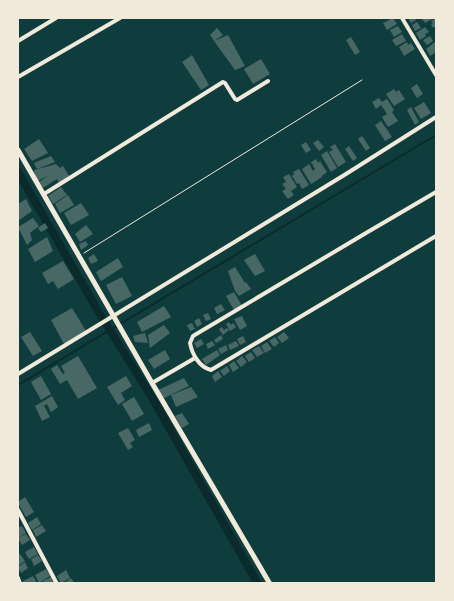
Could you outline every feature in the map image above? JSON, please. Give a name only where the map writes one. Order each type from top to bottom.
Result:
[{"type":"street","points":[[18,41],[56,18]]},
{"type":"street","points":[[18,77],[120,18]]},
{"type":"street","points":[[402,18],[436,75]]},
{"type":"street","points":[[44,194],[223,82],[225,82],[233,97],[237,100],[268,81]]},
{"type":"street","points":[[18,374],[436,118]]},
{"type":"street","points":[[18,150],[112,317],[123,332],[270,584]]},
{"type":"street","points":[[436,193],[193,336],[190,343],[195,358],[211,370],[436,236]]},
{"type":"street","points":[[152,383],[195,358]]},
{"type":"street","points":[[18,510],[57,584]]},
{"type":"street","points":[[18,578],[20,584]]},
{"type":"path","points":[[79,256],[362,80]]},
{"type":"building","points":[[393,18],[397,24],[387,30],[383,23]]},
{"type":"building","points":[[408,18],[415,18],[416,20],[411,23]]},
{"type":"building","points":[[421,18],[434,18],[425,23]]},
{"type":"building","points":[[436,18],[436,26],[433,28],[431,21]]},
{"type":"building","points":[[417,22],[421,28],[415,31],[412,25]]},
{"type":"building","points":[[398,26],[402,32],[394,37],[390,30]]},
{"type":"building","points":[[425,27],[429,32],[420,40],[416,33]]},
{"type":"building","points":[[217,28],[223,35],[214,41],[210,35]]},
{"type":"building","points":[[402,34],[406,41],[396,46],[392,40]]},
{"type":"building","points":[[228,35],[245,66],[235,70],[214,41]]},
{"type":"building","points":[[430,36],[433,41],[427,45],[423,40]]},
{"type":"building","points":[[351,37],[360,52],[355,55],[346,40]]},
{"type":"building","points":[[407,42],[408,45],[411,43],[415,49],[404,56],[399,47]]},
{"type":"building","points":[[435,42],[436,52],[430,56],[426,49]]},
{"type":"building","points":[[192,55],[209,85],[201,90],[182,62]]},
{"type":"building","points":[[261,59],[270,74],[253,84],[244,69]]},
{"type":"building","points":[[417,84],[423,94],[417,98],[411,88]]},
{"type":"building","points":[[394,89],[396,92],[399,90],[405,99],[394,106],[386,94]]},
{"type":"building","points":[[379,98],[382,102],[387,99],[398,121],[388,127],[382,117],[387,114],[381,105],[376,109],[372,102]]},
{"type":"building","points":[[424,102],[431,113],[421,119],[414,108]]},
{"type":"building","points":[[411,107],[419,122],[415,125],[407,110]]},
{"type":"building","points":[[381,121],[392,137],[385,141],[375,125]]},
{"type":"building","points":[[362,136],[370,148],[366,151],[358,139]]},
{"type":"building","points":[[39,139],[48,153],[32,161],[24,149]]},
{"type":"building","points":[[318,140],[324,147],[319,151],[313,143]]},
{"type":"building","points":[[306,142],[311,150],[306,153],[301,145]]},
{"type":"building","points":[[335,144],[346,162],[338,167],[329,152],[333,150],[330,147]]},
{"type":"building","points":[[349,146],[357,158],[353,161],[345,149]]},
{"type":"building","points":[[327,151],[337,168],[331,172],[321,155]]},
{"type":"building","points":[[51,156],[55,162],[37,169],[34,163]]},
{"type":"building","points":[[316,159],[318,163],[320,161],[327,172],[311,184],[302,169],[309,164],[313,171],[315,169],[311,162]]},
{"type":"building","points":[[56,164],[60,168],[63,166],[69,176],[59,183],[57,179],[43,188],[39,182],[49,175],[38,181],[35,178],[34,170]]},
{"type":"building","points":[[299,169],[309,185],[302,189],[292,176],[293,172]]},
{"type":"building","points":[[289,174],[297,187],[291,191],[294,195],[288,199],[282,191],[286,189],[282,184],[286,182],[283,177]]},
{"type":"building","points":[[61,187],[67,195],[53,204],[48,196]]},
{"type":"building","points":[[68,195],[74,205],[60,213],[55,204]]},
{"type":"building","points":[[26,199],[32,211],[18,221],[18,204]]},
{"type":"building","points":[[81,203],[89,215],[71,225],[64,213]]},
{"type":"building","points":[[33,218],[39,226],[30,233],[32,240],[27,245],[18,227]]},
{"type":"building","points":[[45,223],[48,228],[41,232],[38,228]]},
{"type":"building","points":[[86,225],[93,234],[80,242],[75,234]]},
{"type":"building","points":[[47,237],[53,251],[35,262],[28,249]]},
{"type":"building","points":[[86,241],[88,245],[81,250],[79,244]]},
{"type":"building","points":[[94,254],[98,261],[91,264],[88,258]]},
{"type":"building","points":[[255,254],[265,271],[255,276],[244,260]]},
{"type":"building","points":[[118,258],[123,267],[101,281],[96,272]]},
{"type":"building","points":[[63,261],[74,279],[58,289],[53,281],[48,284],[42,273]]},
{"type":"building","points":[[235,267],[251,289],[239,296],[235,291],[228,271]]},
{"type":"building","points":[[122,277],[132,296],[116,304],[106,285]]},
{"type":"building","points":[[234,292],[242,306],[234,310],[226,296]]},
{"type":"building","points":[[221,304],[225,310],[217,314],[214,308]]},
{"type":"building","points":[[164,306],[171,317],[142,332],[137,322]]},
{"type":"building","points":[[72,308],[86,331],[64,344],[51,320]]},
{"type":"building","points":[[208,313],[211,319],[206,321],[203,315]]},
{"type":"building","points":[[242,316],[247,326],[240,330],[234,319]]},
{"type":"building","points":[[199,318],[202,324],[197,327],[194,321]]},
{"type":"building","points":[[229,322],[231,325],[233,323],[236,327],[230,331],[226,324]]},
{"type":"building","points":[[192,323],[195,329],[190,331],[187,325]]},
{"type":"building","points":[[164,325],[170,333],[150,348],[148,335]]},
{"type":"building","points":[[222,327],[224,330],[227,328],[229,330],[223,335],[219,329]]},
{"type":"building","points":[[30,332],[42,351],[33,356],[21,337]]},
{"type":"building","points":[[284,332],[289,338],[282,343],[277,337]]},
{"type":"building","points":[[145,333],[148,343],[135,342],[133,336]]},
{"type":"building","points":[[221,335],[223,339],[216,343],[214,340]]},
{"type":"building","points":[[243,336],[246,342],[240,345],[237,339]]},
{"type":"building","points":[[275,337],[279,343],[274,347],[269,341]]},
{"type":"building","points":[[201,339],[204,344],[197,348],[194,343]]},
{"type":"building","points":[[212,341],[215,345],[208,349],[206,344]]},
{"type":"building","points":[[236,341],[239,346],[230,350],[228,345]]},
{"type":"building","points":[[267,342],[272,349],[265,353],[261,346]]},
{"type":"building","points":[[226,345],[228,350],[221,354],[218,349]]},
{"type":"building","points":[[259,346],[264,353],[257,357],[252,350]]},
{"type":"building","points":[[165,350],[170,359],[154,369],[148,360]]},
{"type":"building","points":[[217,350],[220,355],[206,365],[202,359]]},
{"type":"building","points":[[251,352],[255,358],[249,362],[245,356]]},
{"type":"building","points":[[78,356],[97,388],[78,399],[67,380],[60,384],[51,369],[57,365],[63,374],[65,373],[61,366]]},
{"type":"building","points":[[242,356],[247,362],[241,367],[236,361]]},
{"type":"building","points":[[234,361],[239,368],[233,372],[229,365]]},
{"type":"building","points":[[227,366],[230,371],[224,376],[220,371]]},
{"type":"building","points":[[218,371],[222,377],[215,382],[212,376]]},
{"type":"building","points":[[41,376],[51,394],[41,400],[31,382]]},
{"type":"building","points":[[126,376],[132,386],[121,393],[125,400],[118,405],[107,387]]},
{"type":"building","points":[[184,378],[189,386],[164,398],[158,390]]},
{"type":"building","points":[[191,387],[198,397],[176,407],[171,395]]},
{"type":"building","points":[[52,396],[58,407],[51,412],[47,404],[44,406],[50,417],[42,421],[35,406]]},
{"type":"building","points":[[134,397],[144,414],[132,421],[122,404]]},
{"type":"building","points":[[182,413],[189,424],[182,428],[175,416]]},
{"type":"building","points":[[149,423],[152,430],[139,437],[136,430]]},
{"type":"building","points":[[128,428],[135,440],[130,443],[133,447],[128,450],[118,433]]},
{"type":"building","points":[[25,497],[34,512],[26,517],[18,503]]},
{"type":"building","points":[[37,517],[41,524],[32,530],[28,523]]},
{"type":"building","points":[[42,525],[46,531],[36,537],[33,530]]},
{"type":"building","points":[[22,526],[26,533],[18,538],[18,528]]},
{"type":"building","points":[[26,534],[30,540],[22,545],[18,538]]},
{"type":"building","points":[[34,547],[38,554],[29,559],[25,552]]},
{"type":"building","points":[[20,554],[25,561],[18,566],[18,556]]},
{"type":"building","points":[[38,555],[42,561],[34,566],[31,559]]},
{"type":"building","points":[[25,562],[28,568],[21,573],[18,567]]},
{"type":"building","points":[[46,569],[50,576],[39,583],[35,575]]},
{"type":"building","points":[[66,570],[70,578],[61,583],[57,576]]},
{"type":"building","points":[[33,576],[37,583],[24,584],[23,581]]},
{"type":"building","points":[[51,577],[54,584],[44,584],[43,581]]},
{"type":"building","points":[[71,578],[75,584],[63,584]]},
{"type":"waterway","points":[[18,385],[436,135]]},
{"type":"waterway","points":[[18,172],[98,311],[151,396],[258,584]]}]
